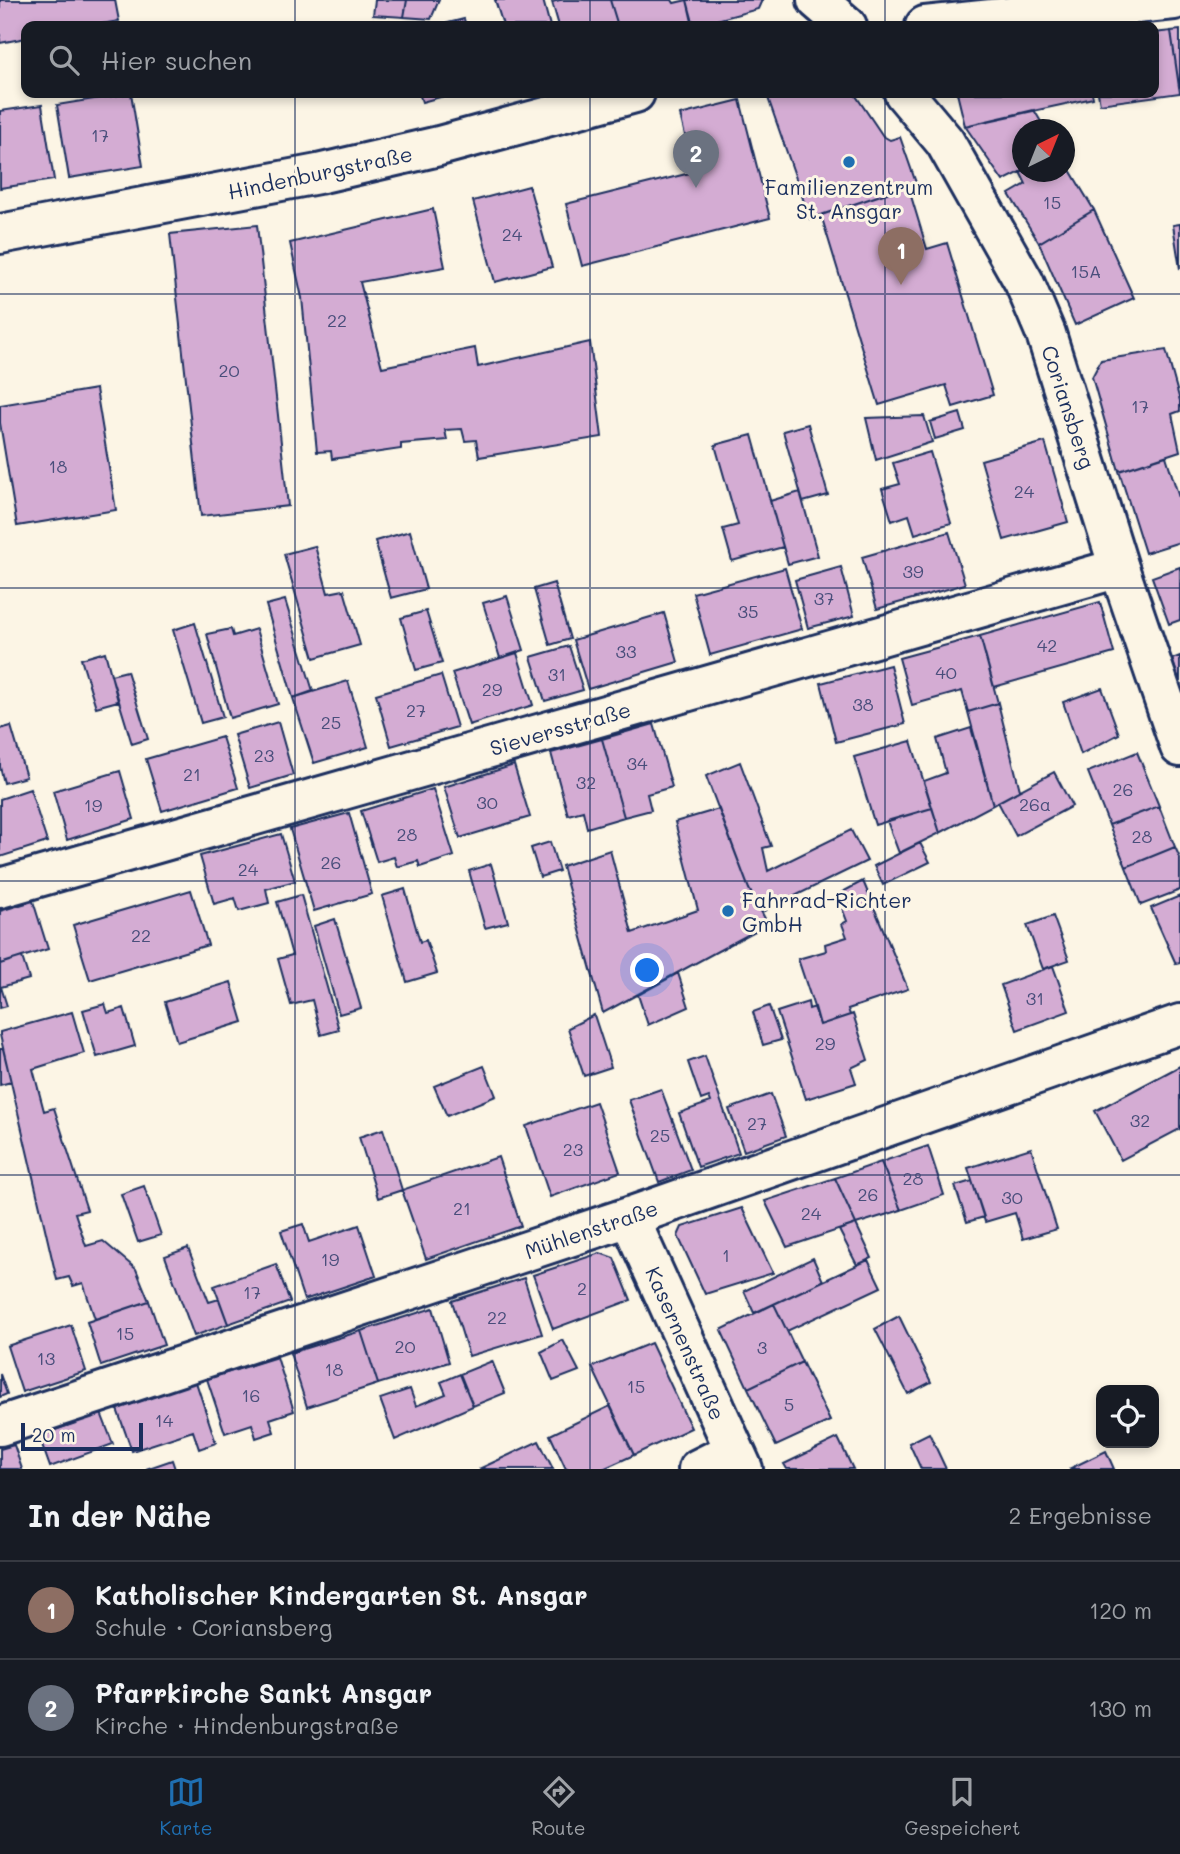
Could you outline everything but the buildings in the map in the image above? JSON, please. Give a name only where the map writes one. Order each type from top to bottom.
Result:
[{"type":"street","points":[[817,0],[841,21]]},
{"type":"street","points":[[973,21],[1174,0]]},
{"type":"street","name":"Hindenburgstraße","points":[[0,233],[318,174],[439,146],[617,98]]},
{"type":"street","name":"Coriansberg","points":[[908,98],[945,142],[1024,282],[1050,346],[1119,568],[1180,747]]},
{"type":"street","name":"Sieversstraße","points":[[0,888],[1119,568]]},
{"type":"street","name":"Mühlenstraße","points":[[0,1426],[629,1217],[1180,1024]]},
{"type":"street","name":"Kasernenstraße","points":[[629,1217],[738,1460]]},
{"type":"street","points":[[698,1469],[738,1460]]},
{"type":"place","name":"Familienzentrum St. Ansgar","points":[[849,162]]},
{"type":"place","name":"Pfarrkirche Sankt Ansgar","points":[[696,188]]},
{"type":"place","name":"Katholischer Kindergarten St. Ansgar","points":[[901,285]]},
{"type":"place","name":"Fahrrad-Richter GmbH","points":[[728,911]]}]
